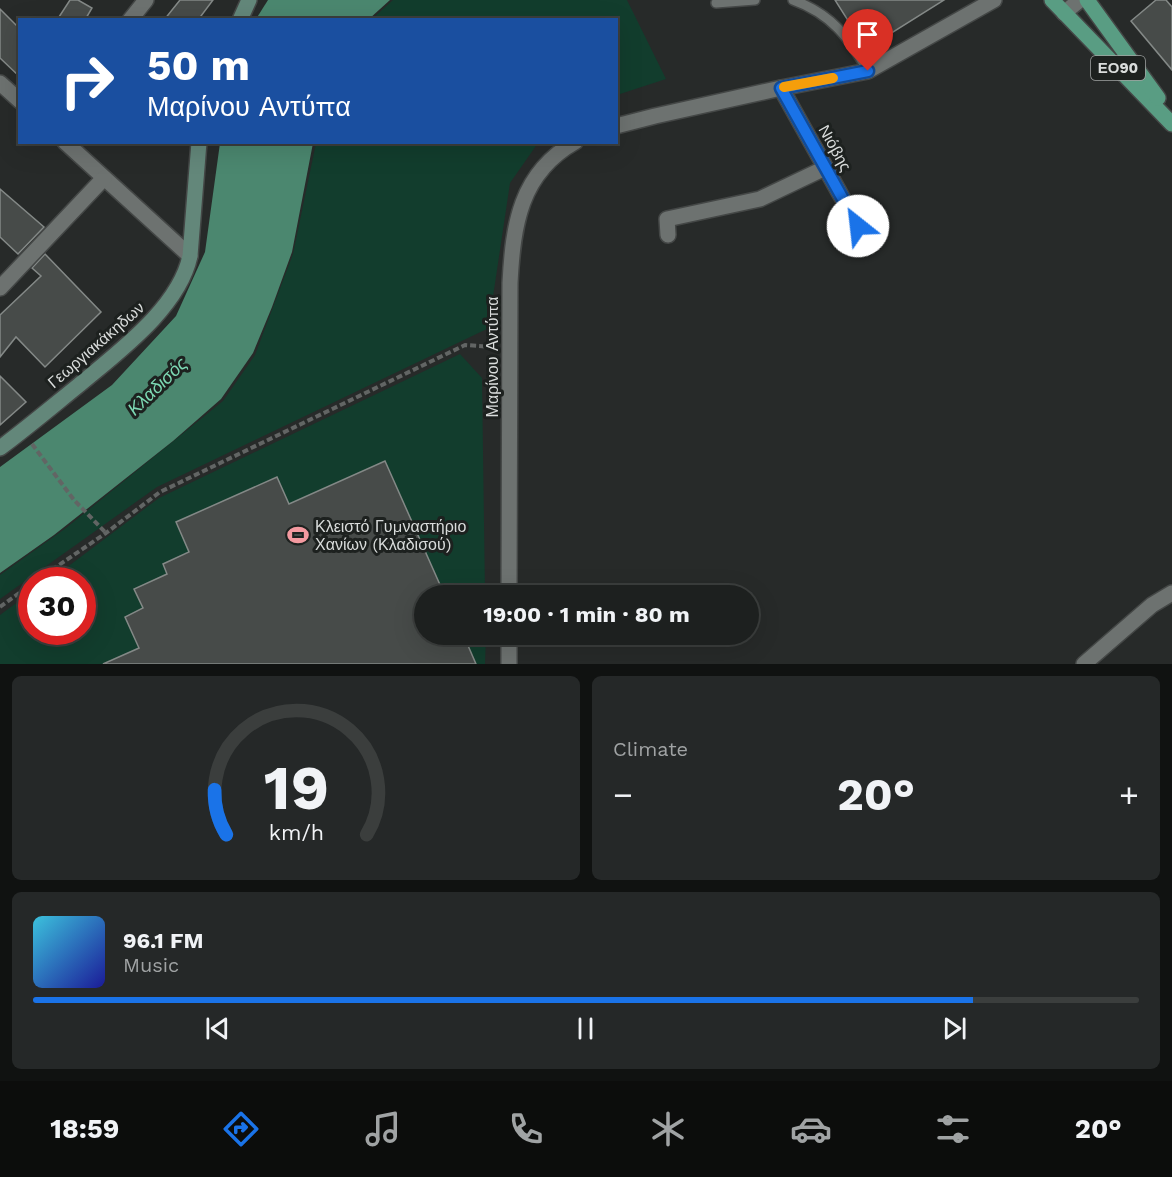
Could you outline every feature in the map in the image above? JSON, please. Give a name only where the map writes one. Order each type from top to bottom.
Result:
[{"type":"main road","name":"ΕΟ90","points":[[1052,0],[1172,124]]},
{"type":"main road","name":"ΕΟ90","points":[[1087,0],[1172,118]]},
{"type":"street","points":[[132,18],[146,0]]},
{"type":"street","points":[[241,18],[249,0]]},
{"type":"street","points":[[618,125],[781,88],[868,71],[994,0]]},
{"type":"street","points":[[1064,13],[1080,0]]},
{"type":"street","points":[[0,83],[18,99]]},
{"type":"street","name":"Νιόβης","points":[[781,88],[858,226]]},
{"type":"street","points":[[67,144],[190,256]]},
{"type":"street","name":"Γεωργιακάκηδων","points":[[0,448],[127,344],[162,310],[188,269],[199,144]]},
{"type":"street","name":"Μαρίνου Αντύπα","points":[[509,585],[510,265],[515,226],[520,208],[544,165],[572,144]]},
{"type":"street","points":[[668,235],[667,219],[760,199],[825,168]]},
{"type":"street","points":[[0,288],[104,178]]},
{"type":"street","points":[[1084,664],[1152,605],[1172,593]]},
{"type":"street","points":[[509,645],[509,664]]},
{"type":"lane","points":[[716,3],[755,0]]},
{"type":"lane","points":[[793,0],[812,8],[835,25],[851,41],[868,71]]},
{"type":"path","points":[[56,567],[160,492],[465,345],[510,348]]},
{"type":"path","points":[[22,432],[74,500],[106,533]]},
{"type":"path","points":[[0,607],[18,594]]},
{"type":"shaded area","points":[[393,0],[627,0],[666,79],[618,95],[618,18],[373,18]]},
{"type":"shaded area","points":[[316,144],[537,144],[510,183],[491,310],[491,327],[157,487],[45,567],[18,567],[18,586],[0,599],[0,575],[66,528],[223,401],[255,355],[293,254]]},
{"type":"shaded area","name":"Κλειστό Γυμναστήριο Χανίων (Κλαδισού)","points":[[460,354],[482,378],[485,585],[414,585],[414,645],[486,645],[485,664],[0,664],[0,615],[18,602],[18,645],[96,645],[96,567],[67,567],[159,498]]},
{"type":"water","points":[[268,0],[390,0],[370,18],[257,18]]},
{"type":"water","name":"Κλαδισός","points":[[220,144],[313,144],[292,252],[253,353],[221,399],[173,441],[54,535],[0,573],[0,467],[112,385],[176,316],[205,252]]},
{"type":"building","points":[[70,0],[78,0],[92,8],[86,18],[58,18]]},
{"type":"building","points":[[180,0],[213,0],[200,18],[166,18]]},
{"type":"building","points":[[835,0],[944,0],[866,49]]},
{"type":"building","points":[[1156,0],[1166,0],[1172,7],[1172,70],[1131,21]]},
{"type":"building","points":[[0,9],[18,27],[18,75],[0,58]]},
{"type":"building","points":[[0,189],[44,227],[18,254],[0,237]]},
{"type":"building","points":[[45,254],[101,312],[45,367],[16,337],[0,357],[0,315],[41,276],[32,268]]},
{"type":"building","points":[[0,376],[26,402],[0,425]]},
{"type":"building","points":[[385,461],[440,585],[414,585],[414,645],[468,645],[476,664],[103,664],[139,648],[125,617],[143,608],[134,589],[167,574],[163,564],[189,552],[176,522],[277,477],[289,504]]},
{"type":"slow traffic","points":[[784,87],[833,78]]},
{"type":"place","name":"Κλειστό Γυμναστήριο Χανίων (Κλαδισού)","points":[[298,535]]},
{"type":"route","points":[[858,226],[781,88],[868,71]]}]
